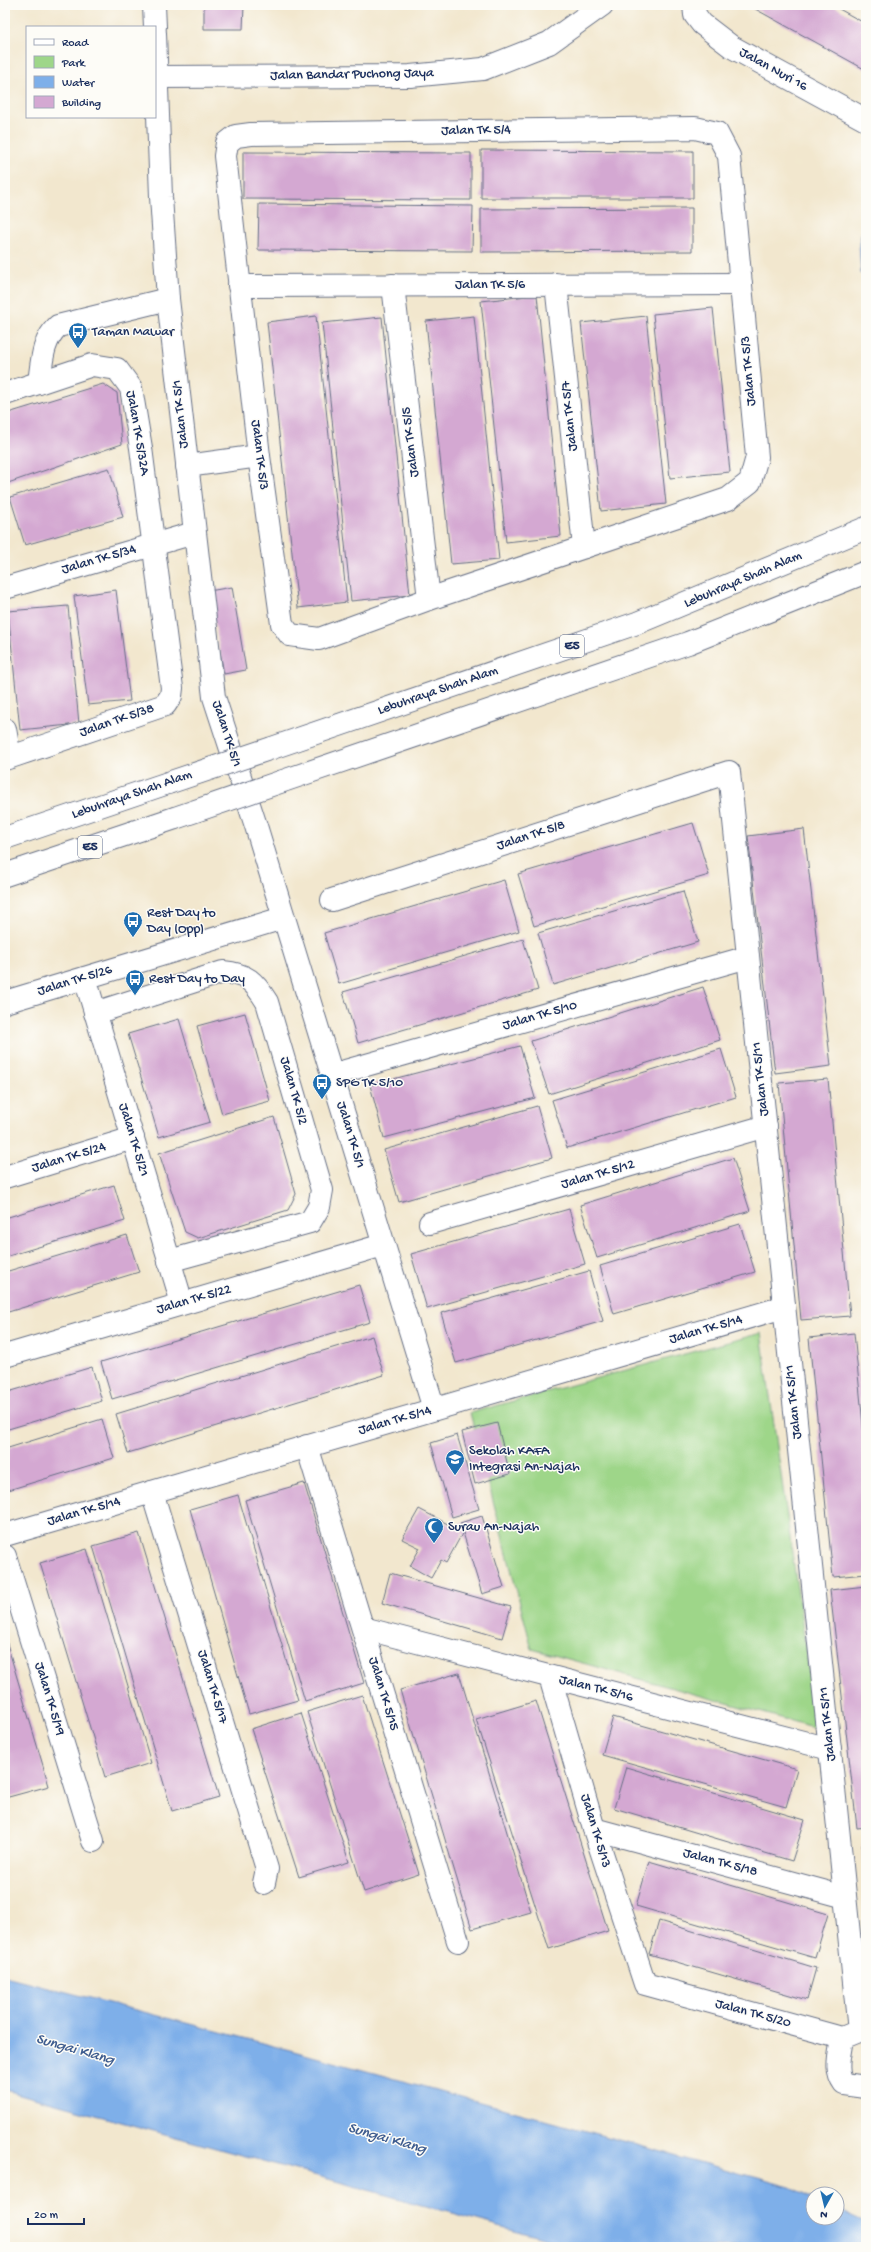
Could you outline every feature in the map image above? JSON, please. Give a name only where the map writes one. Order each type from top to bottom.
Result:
[{"type":"main road","points":[[154,5],[155,26]]},
{"type":"main road","name":"Jalan Bandar Puchong Jaya","points":[[156,77],[410,76],[483,69],[549,43],[602,5]]},
{"type":"main road","name":"Jalan Nuri 16","points":[[694,5],[695,15],[702,24],[732,47],[866,120]]},
{"type":"main road","name":"Jalan TK 5/1","points":[[156,77],[161,198],[168,299],[214,697],[434,1409]]},
{"type":"main road","name":"Jalan TK 5/4","points":[[239,286],[225,156],[227,143],[236,136],[251,134],[695,128],[717,133],[729,156],[741,284]]},
{"type":"main road","name":"Jalan TK 5/7","points":[[556,284],[584,547]]},
{"type":"main road","name":"Jalan TK 5/6","points":[[239,286],[741,284]]},
{"type":"main road","name":"Jalan TK 5/3","points":[[584,547],[728,499],[750,482],[757,458],[741,284]]},
{"type":"main road","name":"Jalan TK 5/5","points":[[393,285],[429,599]]},
{"type":"main road","name":"Jalan TK 5/3","points":[[239,286],[259,456],[282,624],[290,635],[319,639],[429,599]]},
{"type":"main road","points":[[39,383],[44,348],[49,334],[58,326],[168,299]]},
{"type":"main road","name":"Jalan TK 5/32A","points":[[5,394],[92,366],[116,369],[131,388],[141,448],[153,545]]},
{"type":"main road","points":[[187,466],[259,456]]},
{"type":"main road","name":"Lebuhraya Shah Alam","points":[[5,838],[637,623],[866,528]]},
{"type":"main road","name":"Jalan TK 5/34","points":[[5,588],[194,533]]},
{"type":"main road","name":"Jalan TK 5/38","points":[[7,758],[165,705],[171,696],[172,688],[153,545]]},
{"type":"main road","points":[[429,599],[584,547]]},
{"type":"main road","name":"E5","points":[[5,875],[688,644],[866,572]]},
{"type":"main road","points":[[5,729],[7,758]]},
{"type":"main road","name":"Jalan TK 5/8","points":[[332,900],[729,772]]},
{"type":"main road","name":"Jalan TK 5/11","points":[[729,772],[846,1897],[850,2035],[838,2068],[839,2077],[844,2084],[866,2087]]},
{"type":"main road","name":"Jalan TK 5/26","points":[[5,1002],[283,918]]},
{"type":"main road","name":"Jalan TK 5/10","points":[[331,1075],[748,957]]},
{"type":"main road","name":"Jalan TK 5/2","points":[[95,1013],[223,972],[240,973],[257,985],[267,1002],[322,1190],[319,1207],[310,1222],[170,1261]]},
{"type":"main road","name":"Jalan TK 5/21","points":[[84,978],[182,1303]]},
{"type":"main road","name":"Jalan TK 5/12","points":[[430,1224],[766,1126]]},
{"type":"main road","name":"Jalan TK 5/24","points":[[5,1177],[133,1138]]},
{"type":"main road","name":"Jalan TK 5/22","points":[[5,1356],[383,1245]]},
{"type":"main road","name":"Jalan TK 5/14","points":[[5,1534],[784,1307]]},
{"type":"main road","name":"Jalan TK 5/15","points":[[307,1446],[458,1941]]},
{"type":"main road","name":"Jalan TK 5/17","points":[[152,1492],[267,1869],[264,1883]]},
{"type":"main road","name":"Jalan TK 5/19","points":[[5,1556],[93,1841]]},
{"type":"main road","name":"Jalan TK 5/16","points":[[363,1628],[830,1749]]},
{"type":"main road","name":"Jalan TK 5/13","points":[[550,1677],[594,1829],[645,1984]]},
{"type":"main road","name":"Jalan TK 5/18","points":[[594,1829],[846,1897]]},
{"type":"main road","name":"Jalan TK 5/20","points":[[645,1984],[850,2035]]},
{"type":"green space","points":[[761,1333],[817,1728],[532,1649],[470,1413]]},
{"type":"water","points":[[866,218],[866,277],[861,274],[859,243]]},
{"type":"water","name":"Sungai Klang","points":[[5,1976],[290,2050],[790,2187],[805,2194],[805,2226],[845,2226],[845,2213],[866,2222],[866,2247],[575,2247],[5,2090]]},
{"type":"building","points":[[204,5],[244,5],[243,29],[204,29]]},
{"type":"building","points":[[748,5],[832,5],[866,24],[866,70]]},
{"type":"building","points":[[481,150],[693,151],[693,198],[481,198]]},
{"type":"building","points":[[243,152],[471,153],[471,200],[243,199]]},
{"type":"building","points":[[259,204],[473,206],[472,251],[258,250]]},
{"type":"building","points":[[692,208],[692,251],[481,252],[481,209]]},
{"type":"building","points":[[537,295],[561,536],[506,542],[481,301]]},
{"type":"building","points":[[713,308],[730,472],[670,478],[653,314]]},
{"type":"building","points":[[316,316],[347,602],[298,608],[267,322]]},
{"type":"building","points":[[474,316],[499,560],[451,564],[426,321]]},
{"type":"building","points":[[646,316],[666,504],[601,511],[581,323]]},
{"type":"building","points":[[382,317],[410,595],[351,601],[322,323]]},
{"type":"building","points":[[103,384],[117,393],[122,444],[5,484],[5,414]]},
{"type":"building","points":[[109,468],[123,517],[25,545],[10,497]]},
{"type":"building","points":[[232,587],[246,670],[224,674],[209,591]]},
{"type":"building","points":[[116,590],[130,701],[88,705],[74,596]]},
{"type":"building","points":[[68,606],[79,724],[20,730],[8,611]]},
{"type":"building","points":[[693,823],[709,875],[534,926],[518,874]]},
{"type":"building","points":[[804,829],[831,1066],[775,1073],[748,836]]},
{"type":"building","points":[[504,880],[519,931],[339,984],[324,933]]},
{"type":"building","points":[[683,891],[698,942],[553,985],[538,933]]},
{"type":"building","points":[[523,939],[538,990],[358,1043],[343,992]]},
{"type":"building","points":[[703,987],[720,1040],[549,1094],[531,1041]]},
{"type":"building","points":[[245,1013],[270,1101],[222,1114],[197,1026]]},
{"type":"building","points":[[179,1019],[210,1122],[159,1137],[128,1034]]},
{"type":"building","points":[[520,1046],[535,1098],[384,1138],[370,1085]]},
{"type":"building","points":[[721,1049],[736,1097],[567,1148],[552,1100]]},
{"type":"building","points":[[828,1079],[850,1316],[801,1320],[779,1083]]},
{"type":"building","points":[[537,1106],[552,1158],[399,1202],[384,1150]]},
{"type":"building","points":[[274,1117],[296,1194],[288,1210],[198,1238],[185,1232],[159,1153]]},
{"type":"building","points":[[733,1158],[750,1211],[597,1258],[580,1205]]},
{"type":"building","points":[[114,1185],[125,1221],[5,1257],[5,1218]]},
{"type":"building","points":[[569,1209],[585,1264],[427,1309],[411,1254]]},
{"type":"building","points":[[740,1224],[755,1272],[614,1314],[600,1266]]},
{"type":"building","points":[[127,1235],[139,1272],[5,1313],[5,1272]]},
{"type":"building","points":[[589,1271],[603,1321],[456,1363],[441,1313]]},
{"type":"building","points":[[359,1285],[370,1322],[112,1399],[101,1362]]},
{"type":"building","points":[[854,1333],[866,1456],[866,1574],[833,1577],[809,1338]]},
{"type":"building","points":[[372,1336],[384,1375],[128,1453],[116,1414]]},
{"type":"building","points":[[92,1367],[102,1401],[5,1430],[5,1393]]},
{"type":"building","points":[[102,1419],[114,1458],[5,1491],[5,1449]]},
{"type":"building","points":[[497,1423],[510,1474],[475,1484],[462,1432]]},
{"type":"building","name":"Sekolah KAFA Integrasi An-Najah","points":[[457,1435],[479,1509],[452,1517],[431,1443]]},
{"type":"building","points":[[304,1483],[364,1683],[305,1701],[245,1500]]},
{"type":"building","points":[[238,1495],[298,1700],[249,1714],[190,1509]]},
{"type":"building","name":"Surau An-Najah","points":[[419,1509],[463,1532],[446,1563],[441,1560],[431,1578],[410,1566],[420,1548],[402,1539]]},
{"type":"building","points":[[482,1516],[504,1587],[482,1594],[460,1523]]},
{"type":"building","points":[[139,1533],[219,1797],[172,1811],[93,1546]]},
{"type":"building","points":[[87,1549],[151,1763],[105,1777],[40,1563]]},
{"type":"building","points":[[390,1573],[511,1607],[502,1638],[382,1603]]},
{"type":"building","points":[[866,1586],[866,1827],[857,1828],[830,1590]]},
{"type":"building","points":[[5,1637],[49,1786],[5,1798]]},
{"type":"building","points":[[459,1673],[531,1912],[472,1929],[400,1690]]},
{"type":"building","points":[[362,1695],[419,1874],[364,1892],[307,1712]]},
{"type":"building","points":[[536,1701],[608,1931],[549,1949],[476,1719]]},
{"type":"building","points":[[301,1713],[349,1862],[299,1877],[251,1729]]},
{"type":"building","points":[[613,1717],[797,1769],[786,1807],[602,1755]]},
{"type":"building","points":[[626,1767],[805,1820],[792,1861],[614,1808]]},
{"type":"building","points":[[866,1843],[866,1875],[865,1876],[862,1844]]},
{"type":"building","points":[[649,1861],[828,1914],[815,1958],[636,1906]]},
{"type":"building","points":[[659,1921],[816,1968],[807,2000],[649,1954]]},
{"type":"place","name":"Taman Mawar","points":[[78,349]]},
{"type":"place","name":"Rest Day to Day (Opp)","points":[[133,938]]},
{"type":"place","name":"Rest Day to Day","points":[[135,996]]},
{"type":"place","name":"SPG TK 5/10","points":[[322,1100]]},
{"type":"place","name":"Sekolah KAFA Integrasi An-Najah","points":[[455,1476]]},
{"type":"place","name":"Surau An-Najah","points":[[434,1544]]}]
